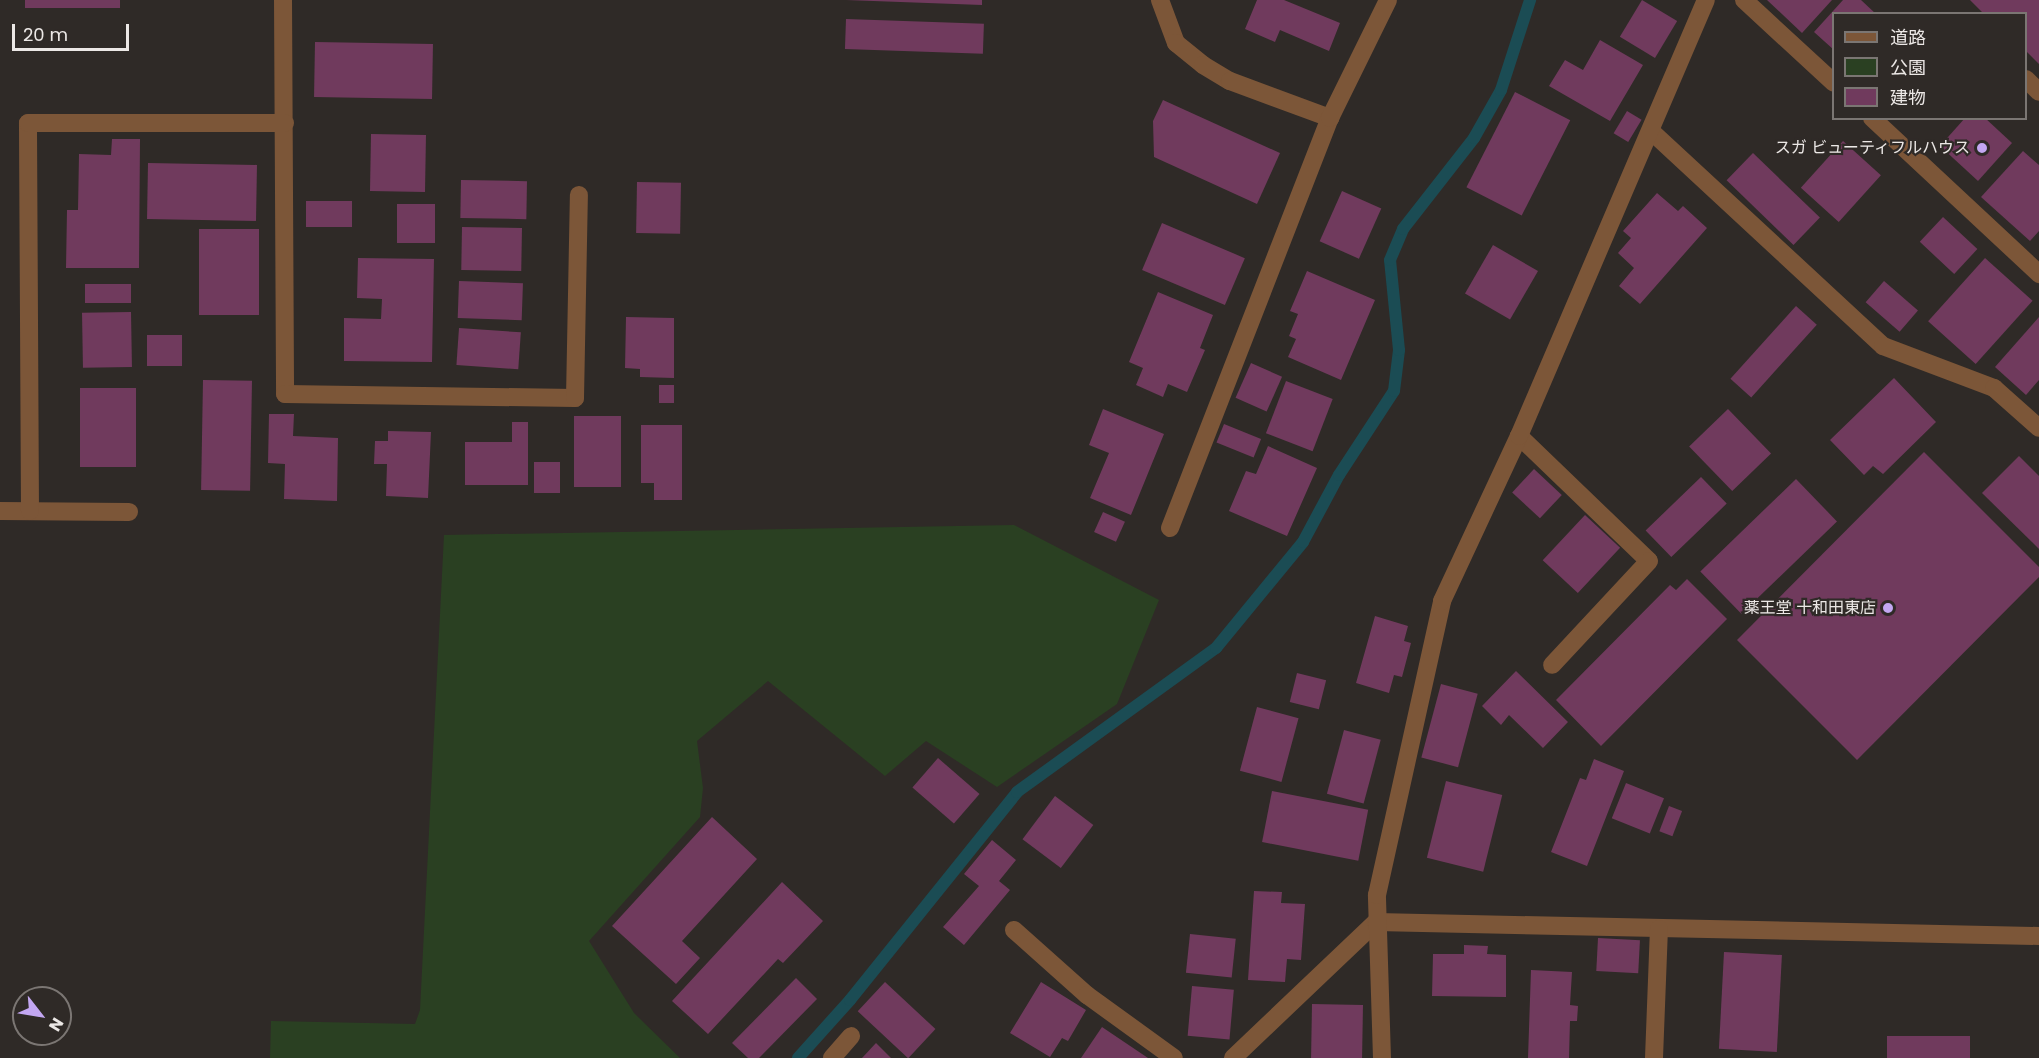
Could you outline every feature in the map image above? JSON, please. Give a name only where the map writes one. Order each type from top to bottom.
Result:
[{"type":"street","points":[[284,0],[285,393],[575,398],[579,195]]},
{"type":"street","points":[[1160,0],[1176,43],[1203,66],[1230,81],[1330,118]]},
{"type":"street","points":[[1170,528],[1330,118],[1388,0]]},
{"type":"street","points":[[1382,1058],[1376,922],[1377,896],[1442,601],[1519,436],[1652,132],[1706,0]]},
{"type":"street","points":[[1744,0],[1832,82]]},
{"type":"street","points":[[2027,81],[2039,92]]},
{"type":"street","points":[[1874,120],[2039,274]]},
{"type":"street","points":[[30,511],[28,123],[285,123]]},
{"type":"street","points":[[1652,132],[1883,346],[1994,388],[2039,428]]},
{"type":"street","points":[[1519,436],[1648,561],[1552,665]]},
{"type":"street","points":[[0,511],[129,512]]},
{"type":"street","points":[[1233,1058],[1376,922],[2039,936]]},
{"type":"street","points":[[1654,1058],[1659,929]]},
{"type":"street","points":[[1014,930],[1087,995],[1174,1058]]},
{"type":"street","points":[[832,1058],[851,1036]]},
{"type":"green space","points":[[1014,525],[1159,600],[1117,704],[997,787],[926,741],[885,776],[768,681],[697,741],[703,788],[700,817],[589,941],[634,1013],[680,1058],[270,1058],[271,1021],[415,1024],[420,1010],[444,535]]},
{"type":"building","points":[[25,0],[120,0],[120,8],[25,8]]},
{"type":"building","points":[[846,0],[982,0],[982,5]]},
{"type":"building","points":[[1257,0],[1284,0],[1340,23],[1329,51],[1280,30],[1275,42],[1245,29]]},
{"type":"building","points":[[1642,0],[1677,21],[1655,58],[1620,37]]},
{"type":"building","points":[[1767,0],[1832,0],[1802,33]]},
{"type":"building","points":[[1843,0],[1861,0],[1874,12],[1832,12]]},
{"type":"building","points":[[1970,0],[2039,0],[2039,64],[2027,52],[2027,12],[1982,12]]},
{"type":"building","points":[[1832,12],[1832,48],[1814,32]]},
{"type":"building","points":[[846,19],[984,24],[983,54],[845,49]]},
{"type":"building","points":[[1600,40],[1643,65],[1610,121],[1549,86],[1565,60],[1583,70]]},
{"type":"building","points":[[315,42],[433,44],[432,99],[314,97]]},
{"type":"building","points":[[1515,92],[1570,120],[1522,215],[1466,187]]},
{"type":"building","points":[[1163,100],[1280,153],[1257,204],[1154,157],[1153,121]]},
{"type":"building","points":[[1627,111],[1642,120],[1628,142],[1614,133]]},
{"type":"building","points":[[1963,120],[1987,120],[2012,143],[1978,181],[1940,146]]},
{"type":"building","points":[[371,134],[426,135],[425,192],[370,191]]},
{"type":"building","points":[[112,139],[140,139],[139,268],[66,268],[67,210],[78,210],[79,154],[111,155]]},
{"type":"building","points":[[1843,141],[1881,175],[1839,222],[1801,188]]},
{"type":"building","points":[[2023,151],[2039,165],[2039,231],[2030,241],[1981,197]]},
{"type":"building","points":[[1753,153],[1820,218],[1794,245],[1727,180]]},
{"type":"building","points":[[148,163],[257,165],[256,221],[147,219]]},
{"type":"building","points":[[461,180],[527,181],[526,219],[460,218]]},
{"type":"building","points":[[637,182],[681,183],[680,234],[636,233]]},
{"type":"building","points":[[1342,191],[1381,208],[1359,259],[1320,241]]},
{"type":"building","points":[[1657,193],[1678,211],[1683,206],[1707,228],[1640,304],[1619,286],[1634,268],[1618,253],[1631,238],[1623,231]]},
{"type":"building","points":[[306,201],[352,201],[352,227],[306,227]]},
{"type":"building","points":[[397,204],[435,204],[435,243],[397,243]]},
{"type":"building","points":[[1943,217],[1977,249],[1954,274],[1920,242]]},
{"type":"building","points":[[1162,223],[1245,258],[1225,305],[1142,270]]},
{"type":"building","points":[[462,227],[522,228],[521,271],[461,270]]},
{"type":"building","points":[[199,229],[259,229],[259,315],[199,315]]},
{"type":"building","points":[[1493,245],[1538,271],[1510,319],[1465,293]]},
{"type":"building","points":[[358,258],[434,259],[432,362],[344,361],[344,318],[381,319],[382,299],[357,298]]},
{"type":"building","points":[[1985,258],[2033,301],[1976,364],[1928,321]]},
{"type":"building","points":[[1307,271],[1375,300],[1341,380],[1288,357],[1296,339],[1289,336],[1298,314],[1290,311]]},
{"type":"building","points":[[459,281],[523,283],[522,320],[458,318]]},
{"type":"building","points":[[1884,281],[1918,311],[1900,332],[1866,302]]},
{"type":"building","points":[[85,284],[131,284],[131,303],[85,303]]},
{"type":"building","points":[[1158,292],[1213,315],[1200,348],[1205,350],[1187,392],[1168,384],[1163,397],[1136,385],[1143,368],[1129,362]]},
{"type":"building","points":[[1796,306],[1817,325],[1751,398],[1730,379]]},
{"type":"building","points":[[131,312],[132,367],[83,368],[82,313]]},
{"type":"building","points":[[626,317],[674,318],[674,378],[640,377],[640,369],[625,368]]},
{"type":"building","points":[[2039,317],[2039,380],[2026,395],[1995,367]]},
{"type":"building","points":[[459,328],[521,332],[518,369],[456,365]]},
{"type":"building","points":[[147,335],[182,335],[182,366],[147,366]]},
{"type":"building","points":[[1251,363],[1282,377],[1267,412],[1236,398]]},
{"type":"building","points":[[1894,378],[1936,422],[1883,474],[1873,466],[1864,475],[1830,440]]},
{"type":"building","points":[[203,380],[252,381],[250,491],[201,490]]},
{"type":"building","points":[[1286,381],[1333,399],[1313,451],[1266,433]]},
{"type":"building","points":[[659,385],[674,385],[674,403],[659,403]]},
{"type":"building","points":[[80,388],[136,388],[136,467],[80,467]]},
{"type":"building","points":[[1103,409],[1164,434],[1131,515],[1090,498],[1109,453],[1089,445]]},
{"type":"building","points":[[1728,409],[1771,454],[1732,491],[1689,447]]},
{"type":"building","points":[[269,414],[294,414],[293,436],[338,438],[337,501],[284,499],[285,464],[268,463]]},
{"type":"building","points":[[574,416],[621,416],[621,487],[574,487]]},
{"type":"building","points":[[512,422],[528,422],[528,485],[465,485],[465,442],[512,442]]},
{"type":"building","points":[[1224,424],[1261,439],[1254,458],[1217,443]]},
{"type":"building","points":[[641,425],[682,425],[682,500],[654,500],[654,483],[641,483]]},
{"type":"building","points":[[388,431],[431,432],[428,498],[386,496],[387,464],[374,464],[375,441],[388,441]]},
{"type":"building","points":[[1268,446],[1317,468],[1287,536],[1229,511],[1246,471],[1256,474]]},
{"type":"building","name":"薬王堂 十和田東店","points":[[1924,452],[2039,567],[2039,577],[1857,760],[1737,640]]},
{"type":"building","points":[[2019,456],[2039,476],[2039,549],[1982,493]]},
{"type":"building","points":[[534,462],[560,462],[560,493],[534,493]]},
{"type":"building","points":[[1534,469],[1562,495],[1540,518],[1512,492]]},
{"type":"building","points":[[1701,477],[1727,504],[1671,557],[1646,530]]},
{"type":"building","points":[[1796,479],[1837,521],[1741,614],[1700,571]]},
{"type":"building","points":[[1103,512],[1125,522],[1116,542],[1094,532]]},
{"type":"building","points":[[1585,515],[1620,548],[1578,593],[1543,560]]},
{"type":"building","points":[[1687,579],[1727,619],[1601,746],[1556,700],[1670,585],[1676,590]]},
{"type":"building","points":[[1375,616],[1408,626],[1404,641],[1411,643],[1402,677],[1394,675],[1389,693],[1356,683]]},
{"type":"building","points":[[1516,671],[1568,722],[1543,748],[1509,715],[1501,725],[1482,706]]},
{"type":"building","points":[[1297,673],[1326,680],[1319,709],[1290,702]]},
{"type":"building","points":[[1441,684],[1478,694],[1458,767],[1421,757]]},
{"type":"building","points":[[1257,707],[1299,718],[1281,782],[1240,771]]},
{"type":"building","points":[[1344,730],[1381,740],[1364,804],[1327,794]]},
{"type":"building","points":[[938,758],[980,794],[954,824],[912,787]]},
{"type":"building","points":[[1594,759],[1624,771],[1587,866],[1551,852],[1580,778],[1586,780]]},
{"type":"building","points":[[1446,781],[1502,795],[1483,872],[1427,858]]},
{"type":"building","points":[[1626,783],[1664,798],[1650,834],[1612,818]]},
{"type":"building","points":[[1272,791],[1368,810],[1358,861],[1262,842]]},
{"type":"building","points":[[1055,796],[1093,825],[1061,868],[1023,839]]},
{"type":"building","points":[[1669,806],[1682,811],[1672,836],[1659,831]]},
{"type":"building","points":[[712,817],[757,859],[682,941],[700,958],[676,984],[612,926]]},
{"type":"building","points":[[992,840],[1016,860],[999,881],[1010,890],[964,945],[943,927],[979,886],[964,874]]},
{"type":"building","points":[[782,882],[823,921],[783,963],[778,959],[708,1034],[672,1001]]},
{"type":"building","points":[[1254,891],[1282,892],[1281,903],[1305,904],[1301,960],[1287,959],[1285,982],[1248,980]]},
{"type":"building","points":[[1190,934],[1236,939],[1232,978],[1186,973]]},
{"type":"building","points":[[1598,938],[1640,940],[1638,973],[1596,971]]},
{"type":"building","points":[[1464,945],[1488,946],[1487,954],[1506,955],[1506,997],[1432,996],[1433,954],[1464,954]]},
{"type":"building","points":[[1724,952],[1782,955],[1777,1052],[1719,1049]]},
{"type":"building","points":[[1531,970],[1572,972],[1570,1005],[1578,1006],[1577,1021],[1570,1021],[1569,1058],[1528,1058]]},
{"type":"building","points":[[796,978],[817,999],[759,1058],[748,1058],[732,1043]]},
{"type":"building","points":[[885,982],[935,1029],[908,1058],[858,1011]]},
{"type":"building","points":[[1041,982],[1086,1010],[1068,1041],[1062,1038],[1050,1057],[1010,1033]]},
{"type":"building","points":[[1192,986],[1234,990],[1229,1039],[1188,1036]]},
{"type":"building","points":[[1312,1004],[1363,1005],[1362,1058],[1311,1058]]},
{"type":"building","points":[[1102,1027],[1148,1058],[1081,1058]]},
{"type":"building","points":[[1887,1036],[1970,1036],[1970,1058],[1887,1058]]},
{"type":"building","points":[[876,1043],[891,1058],[862,1058]]},
{"type":"waterway","points":[[798,1058],[850,1000],[1017,792],[1216,648],[1303,542],[1339,475],[1394,391],[1399,350],[1390,260],[1403,229],[1474,138],[1501,90],[1530,0]]},
{"type":"place","name":"スガ ビューティフルハウス","points":[[1982,148]]},
{"type":"place","name":"薬王堂 十和田東店","points":[[1888,608]]}]
